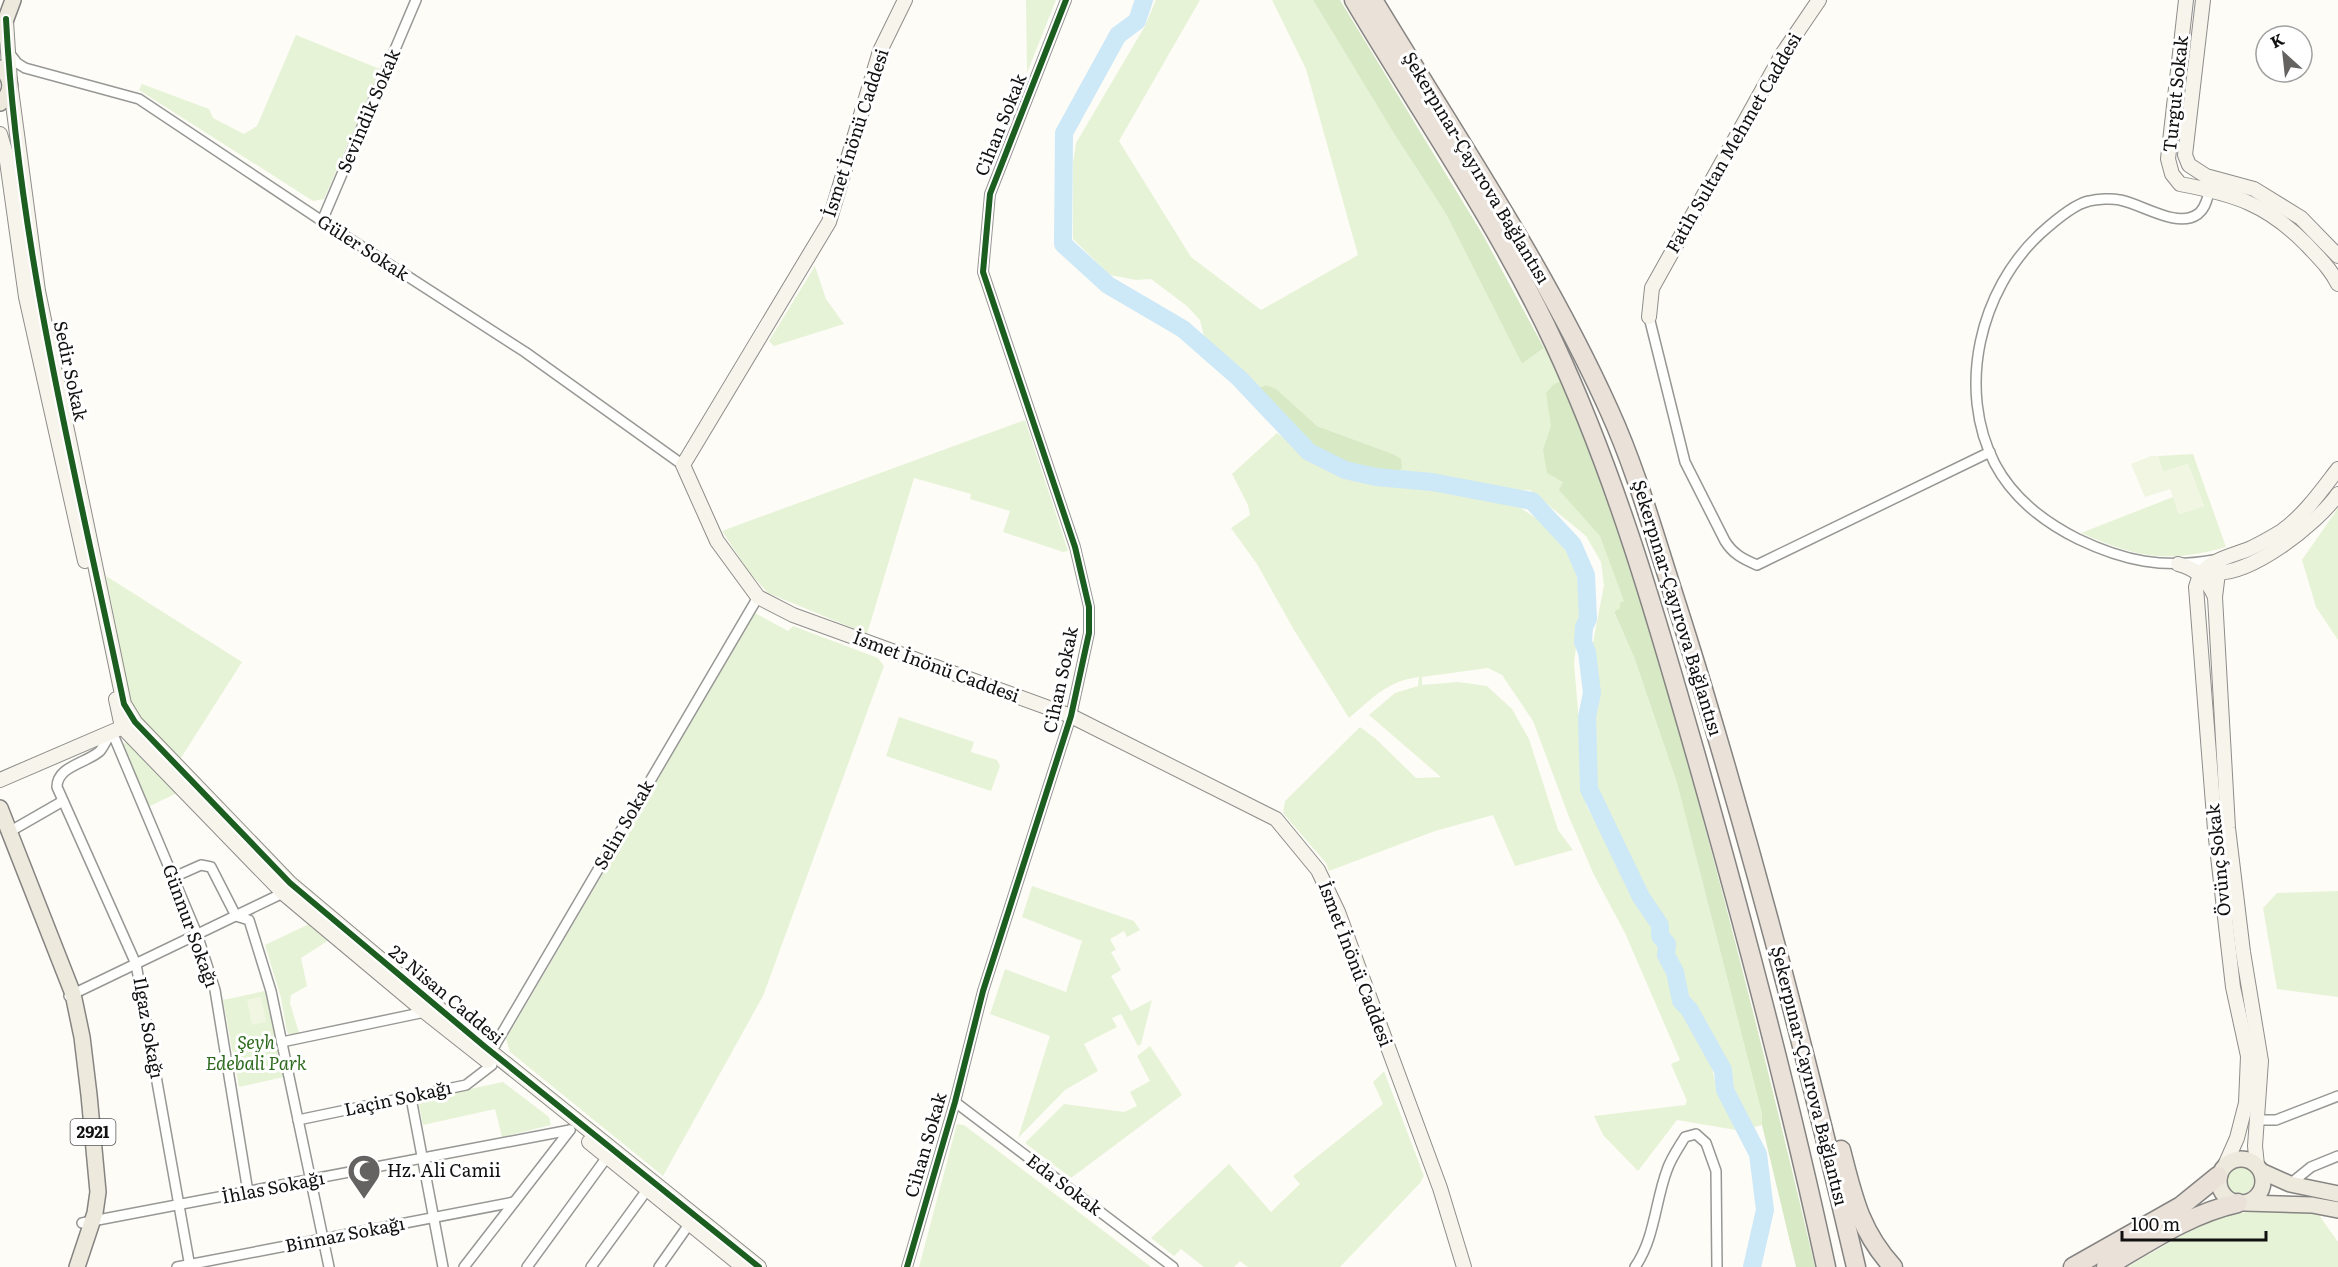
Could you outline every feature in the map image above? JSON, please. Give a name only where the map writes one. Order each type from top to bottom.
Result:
[{"type":"highway","name":"Şekerpınar-Çayırova Bağlantısı","points":[[1354,0],[1486,217],[1530,296],[1572,382],[1608,472],[1645,584],[1715,823],[1776,1054],[1826,1267]]},
{"type":"highway","name":"Şekerpınar-Çayırova Bağlantısı","points":[[1373,0],[1545,280],[1611,414],[1648,510],[1740,813],[1811,1077],[1856,1267]]},
{"type":"highway","points":[[1788,989],[1830,1105],[1861,1221],[1872,1243],[1893,1267]]},
{"type":"highway","points":[[2073,1267],[2181,1206],[2222,1169]]},
{"type":"highway","points":[[2106,1267],[2191,1217],[2241,1203]]},
{"type":"main road","points":[[4,42],[6,19],[13,0]]},
{"type":"main road","points":[[0,103],[8,94],[10,82],[3,67]]},
{"type":"main road","name":"2921","points":[[0,808],[4,834],[70,996],[92,1172],[87,1223],[77,1267]]},
{"type":"main road","points":[[2337,1211],[2312,1205],[2230,1201],[2220,1190],[2222,1169],[2238,1158],[2245,1158],[2290,1184],[2338,1194]]},
{"type":"main road","points":[[2241,1203],[2259,1193],[2263,1182],[2259,1168]]},
{"type":"main road","name":"2921","points":[[67,1267],[87,1223]]},
{"type":"street","name":"Sevindik Sokak","points":[[322,221],[416,0]]},
{"type":"street","name":"İsmet İnönü Caddesi","points":[[905,0],[880,51],[829,222],[683,465],[717,541],[758,597],[793,615],[1071,716],[1276,819],[1318,870],[1346,934],[1440,1188],[1464,1267]]},
{"type":"street","name":"Cihan Sokak","points":[[907,1267],[955,1102],[982,991],[1071,716],[1089,633],[1089,607],[1075,547],[983,272],[990,194],[1066,0]]},
{"type":"street","name":"Fatih Sultan Mehmet Caddesi","points":[[1649,317],[1652,288],[1783,52],[1820,0]]},
{"type":"street","name":"Turgut Sokak","points":[[2186,0],[2168,159],[2172,174],[2180,184],[2210,190]]},
{"type":"street","name":"Turgut Sokak","points":[[2187,159],[2185,155],[2203,0]]},
{"type":"street","points":[[3,67],[4,42]]},
{"type":"street","points":[[4,42],[12,59],[25,68],[12,75],[10,82]]},
{"type":"street","name":"Güler Sokak","points":[[3,67],[25,68],[139,99],[525,352],[683,465]]},
{"type":"street","name":"Sedir Sokak","points":[[10,82],[38,291],[124,704],[123,727]]},
{"type":"street","points":[[0,134],[6,154],[26,297],[123,727],[0,780]]},
{"type":"street","points":[[0,141],[6,154]]},
{"type":"street","points":[[2170,166],[2187,159],[2189,165],[2206,176],[2254,189],[2301,218],[2338,256]]},
{"type":"street","points":[[2338,284],[2329,268],[2286,223],[2251,203],[2210,190],[2205,207],[2198,214],[2181,219],[2120,200],[2088,201],[2064,215],[2039,235],[2003,279],[1991,306],[1979,347],[1976,401],[1995,464],[2017,495],[2040,517],[2107,552],[2140,562],[2217,566],[2246,565],[2273,552],[2308,527],[2338,494]]},
{"type":"street","points":[[1649,317],[1685,462],[1731,551],[1757,565],[1990,452]]},
{"type":"street","points":[[2217,566],[2282,531],[2306,511],[2338,469]]},
{"type":"street","points":[[2178,564],[2196,569],[2215,597]]},
{"type":"street","name":"Övünç Sokak","points":[[2222,1169],[2236,1138],[2246,1102],[2248,1056],[2233,987],[2215,830],[2196,587],[2198,577],[2203,570],[2217,566],[2215,597],[2229,828],[2242,952],[2261,1061],[2257,1120],[2259,1168]]},
{"type":"street","name":"Selin Sokak","points":[[492,1058],[758,597]]},
{"type":"street","name":"Ilgaz Sokağı","points":[[123,727],[99,751],[63,773],[57,780],[57,787],[136,964],[190,1266]]},
{"type":"street","name":"Günnur Sokağı","points":[[123,727],[215,990],[248,1192]]},
{"type":"street","name":"23 Nisan Caddesi","points":[[123,727],[283,893],[425,1012],[492,1058],[759,1267]]},
{"type":"street","name":"23 Nisan Caddesi","points":[[123,727],[290,883],[571,1129],[743,1267]]},
{"type":"street","points":[[4,834],[63,801]]},
{"type":"street","points":[[174,877],[201,865],[210,867],[236,915],[249,920],[282,1042],[329,1267]]},
{"type":"street","points":[[70,996],[283,893]]},
{"type":"street","points":[[282,1042],[425,1012]]},
{"type":"street","name":"Laçin Sokağı","points":[[298,1120],[466,1085],[492,1058]]},
{"type":"street","points":[[2257,1120],[2276,1120],[2338,1096]]},
{"type":"street","points":[[411,1098],[443,1267]]},
{"type":"street","name":"Eda Sokak","points":[[955,1102],[1173,1267]]},
{"type":"street","points":[[464,1267],[571,1129]]},
{"type":"street","name":"İhlas Sokağı","points":[[87,1223],[571,1129]]},
{"type":"street","points":[[1635,1267],[1644,1255],[1652,1232],[1667,1169],[1685,1137],[1696,1134],[1706,1143],[1716,1171],[1717,1267]]},
{"type":"street","points":[[2290,1184],[2311,1167],[2338,1156]]},
{"type":"street","points":[[527,1267],[607,1157]]},
{"type":"street","points":[[591,1267],[647,1190]]},
{"type":"street","name":"Binnaz Sokağı","points":[[177,1267],[514,1202]]},
{"type":"street","points":[[659,1267],[690,1223]]},
{"type":"green space","points":[[1026,0],[1056,0],[1027,73]]},
{"type":"green space","points":[[1156,0],[1200,0],[1119,141],[1191,257],[1261,310],[1358,255],[1306,69],[1272,0],[1313,0],[1446,214],[1522,364],[1546,347],[1589,451],[1638,595],[1614,613],[1634,657],[1677,783],[1762,1114],[1762,1125],[1747,1129],[1732,1098],[1724,1065],[1714,1043],[1686,997],[1671,943],[1665,935],[1664,924],[1636,879],[1594,791],[1596,781],[1595,740],[1592,719],[1595,697],[1591,662],[1604,585],[1601,562],[1586,536],[1530,490],[1499,490],[1395,474],[1402,467],[1393,454],[1317,426],[1266,385],[1257,389],[1204,336],[1200,320],[1187,306],[1151,279],[1136,280],[1110,275],[1073,239],[1073,163],[1076,143],[1145,26]]},
{"type":"green space","points":[[1313,0],[1340,0],[1483,235],[1544,348],[1522,364],[1446,214]]},
{"type":"green space","points":[[296,35],[380,69],[324,199],[313,201],[139,90],[142,84],[209,109],[213,118],[244,134],[257,126]]},
{"type":"green space","points":[[815,266],[826,299],[844,324],[774,346],[769,341]]},
{"type":"green space","points":[[1561,381],[1615,526],[1676,723],[1739,957],[1815,1267],[1796,1267],[1762,1125],[1762,1114],[1677,783],[1634,657],[1614,612],[1624,601],[1600,536],[1559,490],[1563,482],[1547,473],[1543,450],[1551,426],[1546,393],[1553,385]]},
{"type":"green space","points":[[1266,385],[1276,389],[1317,426],[1393,454],[1401,459],[1402,468],[1395,474],[1382,474],[1348,466],[1309,447],[1257,389]]},
{"type":"green space","points":[[1025,420],[1068,551],[1063,552],[1003,532],[1010,511],[970,499],[971,494],[914,478],[867,634],[768,593],[749,572],[722,531]]},
{"type":"green space","points":[[1277,433],[1314,461],[1377,484],[1426,485],[1507,499],[1548,526],[1575,564],[1581,609],[1574,663],[1586,805],[1650,920],[1676,1002],[1710,1059],[1717,1089],[1736,1130],[1677,1120],[1638,1171],[1603,1135],[1594,1116],[1685,1105],[1687,1101],[1671,1064],[1680,1060],[1625,933],[1594,875],[1569,817],[1533,721],[1502,675],[1488,668],[1422,677],[1422,685],[1458,682],[1487,686],[1512,709],[1529,739],[1558,830],[1573,850],[1515,866],[1493,815],[1435,831],[1329,871],[1326,863],[1283,813],[1285,801],[1360,727],[1376,739],[1416,778],[1441,777],[1369,715],[1395,693],[1418,686],[1419,677],[1389,686],[1349,718],[1294,630],[1257,564],[1231,528],[1250,515],[1248,505],[1232,474]]},
{"type":"green space","points":[[2193,454],[2226,547],[2186,555],[2152,555],[2119,548],[2081,533],[2173,497],[2179,514],[2204,506],[2188,464],[2163,472],[2158,456]]},
{"type":"green space","points":[[2151,456],[2158,456],[2163,472],[2188,464],[2204,506],[2179,514],[2170,489],[2145,497],[2131,464]]},
{"type":"green space","points":[[2338,508],[2338,640],[2316,607],[2302,560]]},
{"type":"green space","points":[[106,576],[242,662],[179,761],[140,718],[130,699]]},
{"type":"green space","points":[[755,613],[788,631],[793,626],[878,658],[884,666],[763,996],[663,1176],[510,1052],[506,1039]]},
{"type":"green space","points":[[899,717],[974,742],[971,752],[997,760],[1000,766],[991,791],[886,756]]},
{"type":"green space","points":[[126,742],[177,793],[148,807],[121,745]]},
{"type":"green space","points":[[1032,886],[1134,921],[1140,930],[1127,937],[1124,931],[1110,939],[1116,950],[1111,952],[1121,970],[1111,976],[1131,1011],[1152,1000],[1141,1044],[1138,1046],[1121,1014],[1112,1018],[1117,1027],[1084,1044],[1098,1071],[1065,1090],[1018,1138],[1050,1036],[990,1014],[1005,969],[1066,992],[1082,941],[1022,917]]},
{"type":"green space","points":[[2338,891],[2338,997],[2277,989],[2263,908],[2277,893]]},
{"type":"green space","points":[[309,924],[329,940],[301,958],[307,986],[291,995],[290,1003],[299,1033],[291,1036],[287,1032],[281,998],[265,945]]},
{"type":"green space","name":"Şeyh Edebali Park","points":[[265,991],[284,1077],[239,1087],[223,1000]]},
{"type":"green space","points":[[261,997],[266,1022],[252,1025],[247,1000]]},
{"type":"green space","points":[[1150,1046],[1182,1095],[1071,1178],[1025,1143],[1064,1104],[1124,1112],[1137,1106],[1130,1092],[1150,1081],[1137,1056]]},
{"type":"green space","points":[[1384,1071],[1424,1176],[1420,1183],[1340,1267],[1248,1267],[1240,1261],[1234,1267],[1204,1267],[1181,1249],[1174,1256],[1151,1238],[1229,1164],[1271,1212],[1300,1184],[1293,1176],[1383,1104],[1373,1082]]},
{"type":"green space","points":[[503,1082],[549,1117],[551,1125],[502,1137],[495,1109],[423,1125],[418,1100]]},
{"type":"green space","points":[[957,1124],[964,1125],[1151,1267],[919,1267]]},
{"type":"green space","points":[[2240,1166],[2250,1170],[2254,1180],[2250,1190],[2240,1194],[2230,1190],[2226,1180],[2230,1170]]},
{"type":"green space","points":[[2262,1209],[2298,1210],[2319,1215],[2338,1242],[2338,1267],[2127,1267],[2193,1229],[2226,1216]]},
{"type":"waterway","points":[[1144,0],[1137,21],[1118,35],[1064,133],[1063,244],[1108,285],[1183,329],[1239,378],[1309,452],[1345,470],[1376,477],[1432,482],[1532,501],[1573,545],[1586,575],[1588,619],[1584,627],[1583,642],[1587,652],[1592,693],[1587,717],[1589,789],[1641,897],[1660,925],[1660,936],[1667,944],[1666,955],[1675,972],[1681,1001],[1689,1009],[1723,1070],[1725,1090],[1758,1154],[1765,1210],[1752,1267]]},
{"type":"cycle path","points":[[907,1267],[955,1102],[983,991],[1071,716],[1089,633],[1089,607],[1075,547],[983,272],[990,194],[1066,0]]},
{"type":"cycle path","points":[[6,19],[13,106],[36,278],[69,449],[124,704],[135,722],[290,883],[484,1046],[759,1267]]},
{"type":"place","name":"Hz. Ali Camii","points":[[364,1200]]}]
